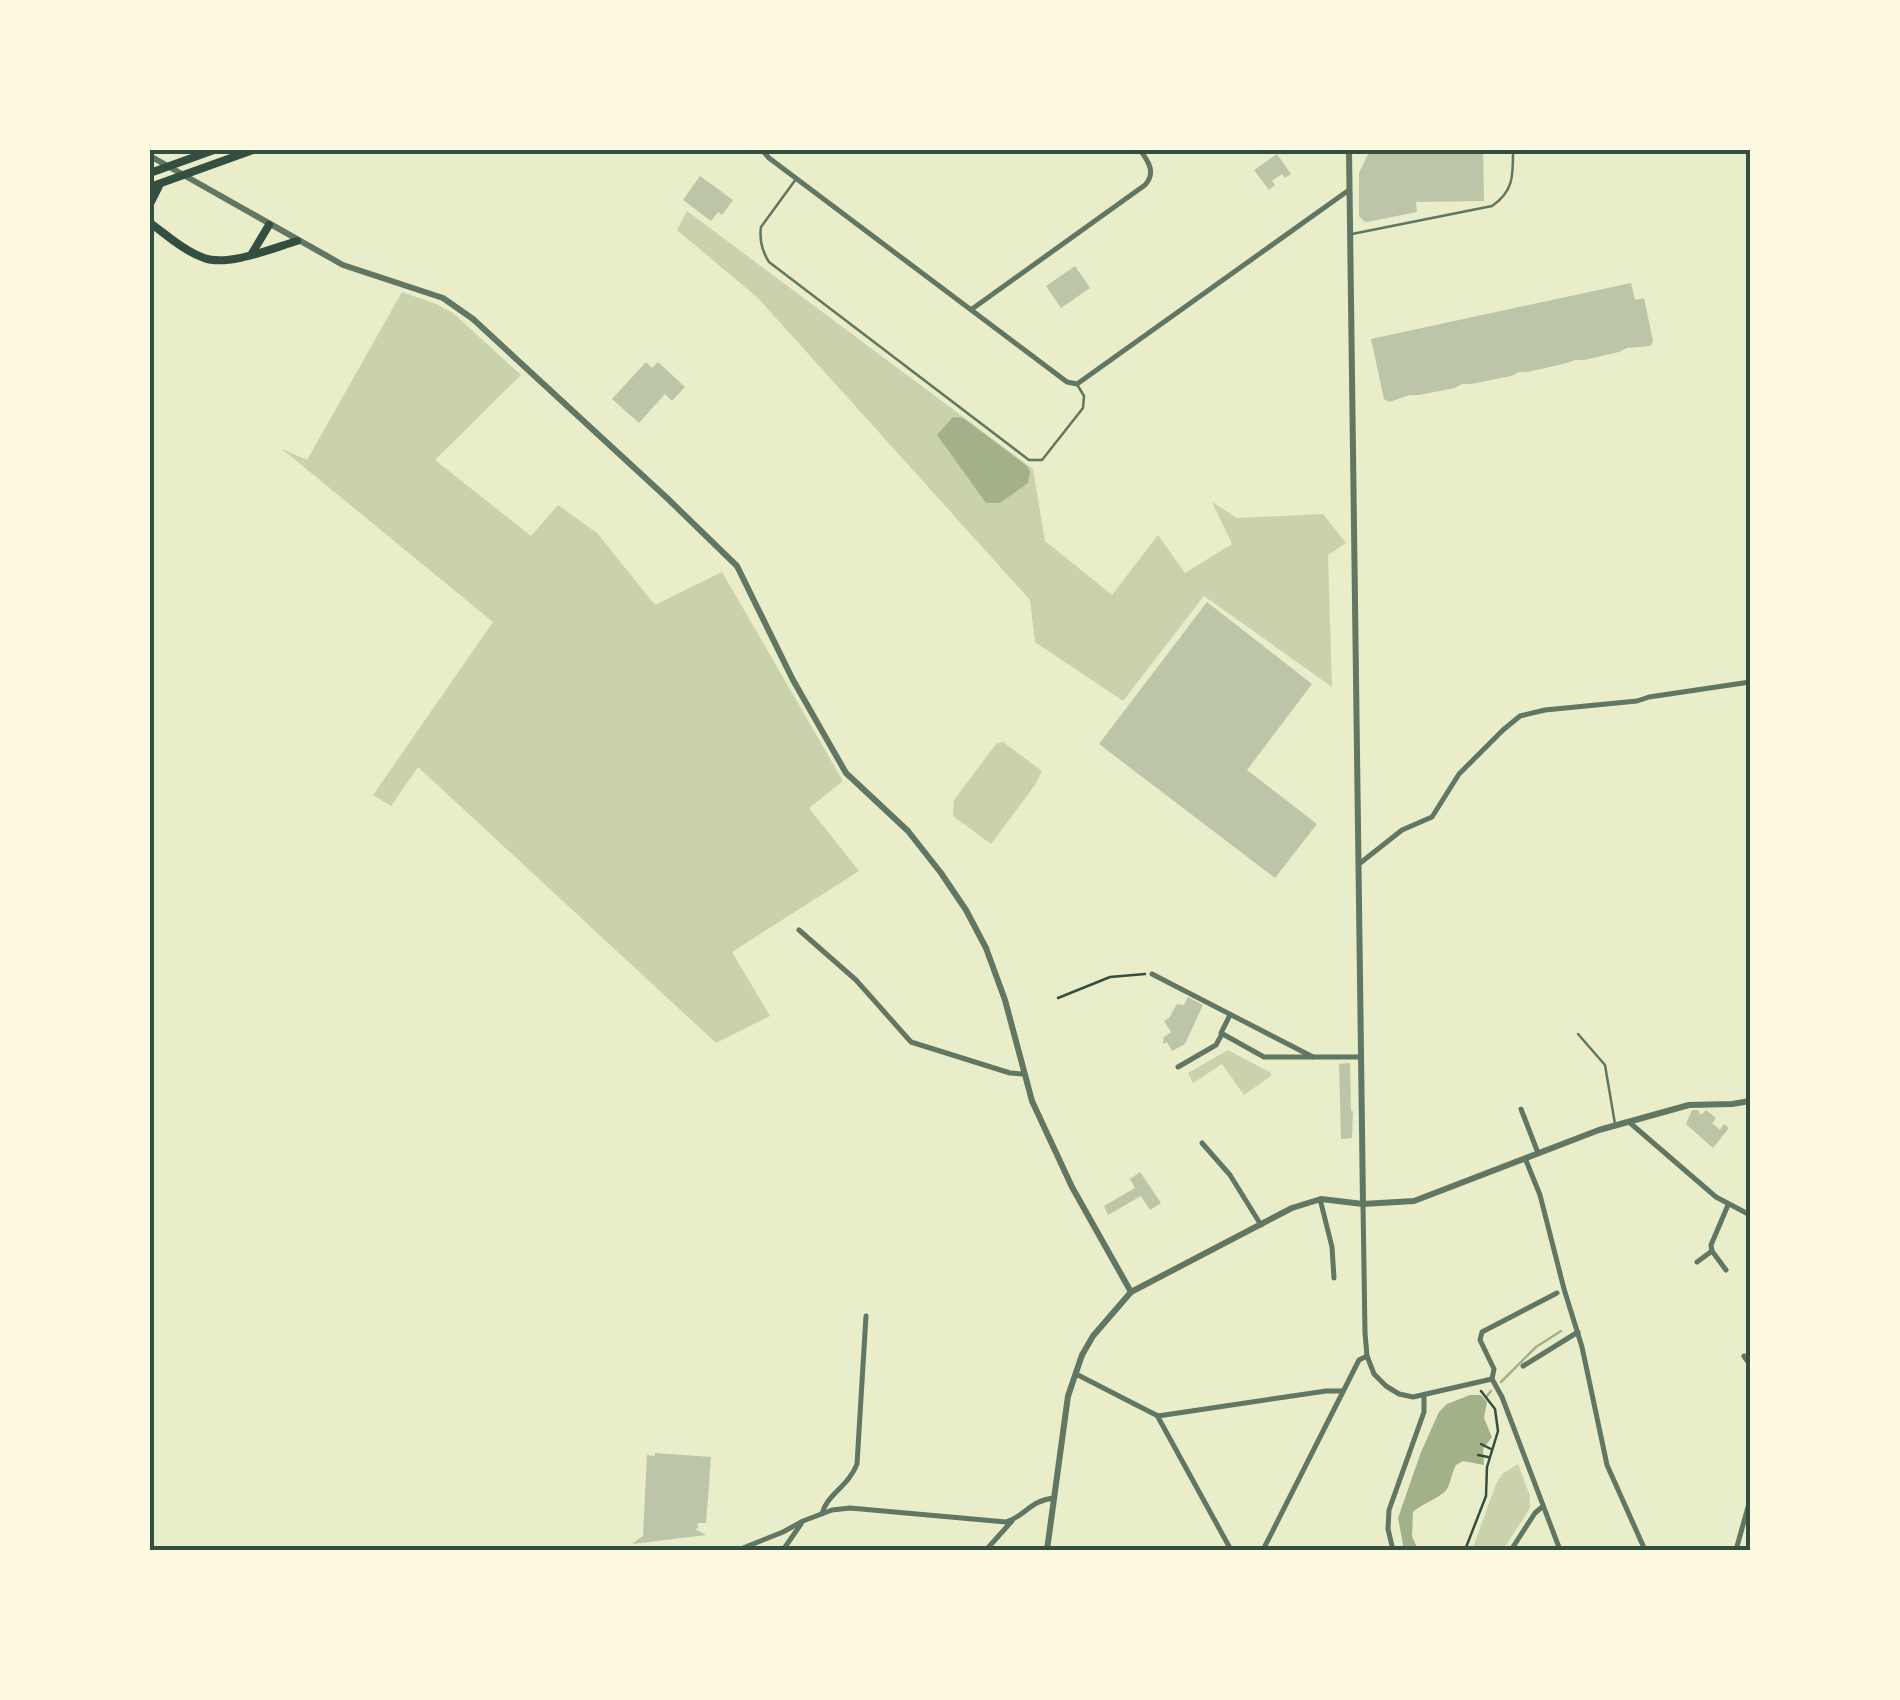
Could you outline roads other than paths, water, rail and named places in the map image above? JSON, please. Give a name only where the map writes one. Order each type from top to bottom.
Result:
[{"type":"main road","points":[[154,172],[214,150]]},
{"type":"main road","points":[[150,187],[252,150]]},
{"type":"main road","points":[[150,204],[161,183]]},
{"type":"main road","points":[[152,222],[208,260],[251,255],[297,241]]},
{"type":"main road","points":[[251,255],[270,225]]},
{"type":"street","points":[[762,150],[1067,382],[1077,384],[1350,190]]},
{"type":"street","points":[[972,310],[1145,185],[1152,172],[1140,150]]},
{"type":"street","points":[[1349,150],[1367,1356],[1374,1374],[1386,1386],[1413,1397],[1492,1379]]},
{"type":"street","points":[[152,158],[343,265],[444,298],[472,319],[737,566],[793,680],[846,772],[908,831],[966,910],[986,948],[1005,1000],[1032,1102],[1072,1187],[1131,1292]]},
{"type":"street","points":[[1359,864],[1402,830],[1432,817],[1459,774],[1520,716],[1750,682]]},
{"type":"street","points":[[798,930],[856,980],[911,1042],[1010,1074],[1024,1074]]},
{"type":"street","points":[[1152,974],[1313,1057]]},
{"type":"street","points":[[1178,1067],[1216,1045],[1231,1014]]},
{"type":"street","points":[[1222,1034],[1264,1057],[1361,1057]]},
{"type":"street","points":[[1047,1550],[1068,1396],[1075,1373],[1093,1336],[1131,1292],[1292,1208],[1320,1199],[1363,1204],[1414,1201],[1615,1126],[1689,1106],[1750,1101]]},
{"type":"street","points":[[1520,1108],[1538,1153]]},
{"type":"street","points":[[1629,1122],[1708,1190],[1728,1205],[1750,1214]]},
{"type":"street","points":[[1202,1143],[1230,1174],[1262,1225]]},
{"type":"street","points":[[1525,1158],[1540,1194],[1578,1332],[1607,1465],[1645,1550]]},
{"type":"street","points":[[1320,1199],[1332,1247],[1334,1278]]},
{"type":"street","points":[[1726,1270],[1712,1245],[1728,1205]]},
{"type":"street","points":[[1698,1262],[1712,1251]]},
{"type":"street","points":[[1557,1293],[1482,1332],[1480,1340],[1560,1550]]},
{"type":"street","points":[[822,1514],[824,1504],[850,1479],[857,1464],[866,1316]]},
{"type":"street","points":[[1523,1366],[1578,1332]]},
{"type":"street","points":[[1262,1550],[1359,1360],[1367,1356]]},
{"type":"street","points":[[1744,1356],[1750,1365]]},
{"type":"street","points":[[1075,1373],[1158,1416],[1232,1550]]},
{"type":"street","points":[[1158,1416],[1326,1391],[1344,1392]]},
{"type":"street","points":[[1393,1550],[1389,1510],[1424,1412],[1424,1396]]},
{"type":"street","points":[[986,1550],[1014,1519],[1039,1500],[1054,1498]]},
{"type":"street","points":[[1736,1550],[1750,1500]]},
{"type":"street","points":[[1511,1550],[1542,1507]]},
{"type":"street","points":[[738,1550],[832,1510],[863,1508],[998,1522],[1014,1519]]},
{"type":"street","points":[[783,1550],[803,1521]]},
{"type":"lane","points":[[1350,234],[1492,206],[1504,198],[1513,182],[1513,150]]},
{"type":"lane","points":[[796,178],[761,227],[762,252],[769,262],[1029,460],[1042,460],[1083,408],[1084,396],[1077,384]]},
{"type":"lane","points":[[1578,1034],[1605,1065],[1615,1126]]},
{"type":"waterway","points":[[1501,1382],[1536,1347],[1561,1331]]},
{"type":"waterway","points":[[1487,1396],[1491,1391]]}]
